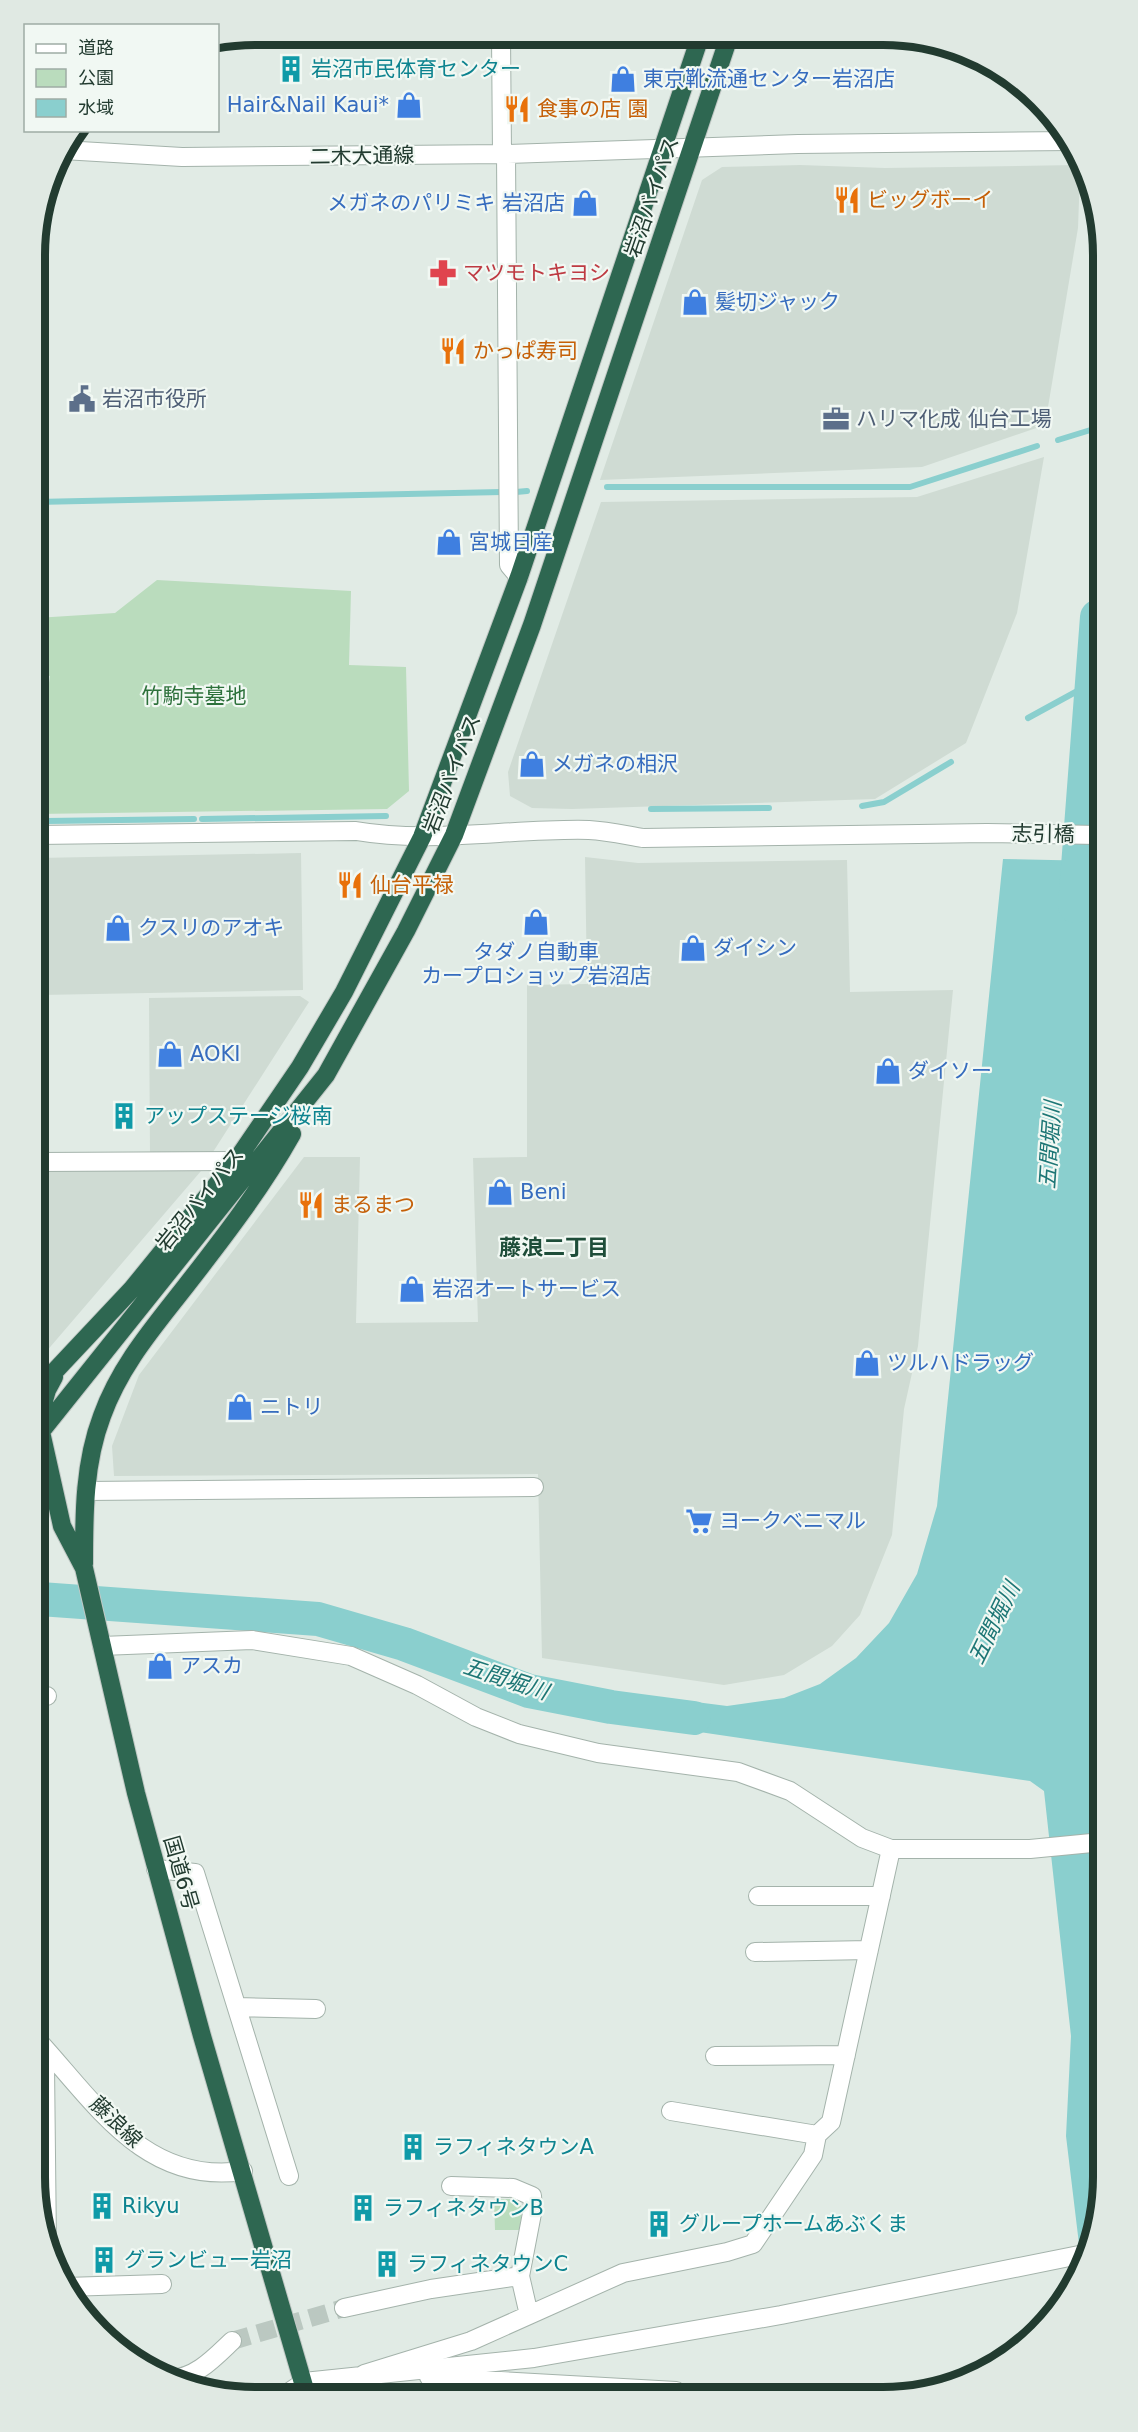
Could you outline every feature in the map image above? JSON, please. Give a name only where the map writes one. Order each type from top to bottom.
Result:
[{"type":"highway","name":"岩沼バイパス","points":[[45,1381],[132,1288],[236,1161],[300,1067],[338,1002],[422,837],[519,577],[697,45]]},
{"type":"highway","name":"岩沼バイパス","points":[[45,1427],[326,1075],[406,931],[454,835],[532,626],[727,45]]},
{"type":"highway","points":[[84,1568],[86,1491],[93,1445],[101,1417],[123,1369],[137,1346],[251,1202],[326,1075]]},
{"type":"highway","name":"国道6号","points":[[45,1394],[60,1365]]},
{"type":"highway","name":"国道6号","points":[[45,1454],[62,1526],[84,1568],[156,1869],[305,2387]]},
{"type":"highway","points":[[45,1498],[62,1526]]},
{"type":"street","points":[[501,45],[509,565],[519,577]]},
{"type":"street","name":"二木大通線","points":[[73,151],[176,157],[504,154],[944,140],[1059,141]]},
{"type":"street","name":"志引橋","points":[[45,835],[356,831],[386,836],[422,837],[590,830],[643,838],[987,833],[1093,835]]},
{"type":"street","points":[[45,1162],[236,1161]]},
{"type":"street","points":[[86,1491],[534,1487]]},
{"type":"street","points":[[102,1646],[252,1640],[351,1656],[417,1685],[476,1717],[519,1734],[598,1753],[738,1772],[790,1791],[862,1838],[891,1849],[1030,1849],[1093,1843]]},
{"type":"street","points":[[309,2387],[364,2374],[471,2341],[623,2273],[727,2252],[753,2244],[813,2155],[818,2135],[831,2122],[891,1849]]},
{"type":"street","points":[[156,1869],[195,1873],[289,2176]]},
{"type":"street","points":[[758,1896],[881,1896]]},
{"type":"street","points":[[755,1952],[869,1950]]},
{"type":"street","points":[[237,2007],[316,2009]]},
{"type":"street","name":"藤浪線","points":[[45,2048],[136,2145],[164,2160],[193,2171],[212,2174],[243,2171]]},
{"type":"street","points":[[715,2056],[846,2055]]},
{"type":"street","points":[[45,2065],[45,2172]]},
{"type":"street","points":[[671,2111],[818,2135]]},
{"type":"street","points":[[451,2186],[513,2188],[531,2196],[533,2208],[520,2276],[529,2314]]},
{"type":"street","points":[[364,2374],[534,2358],[781,2315],[1078,2255]]},
{"type":"street","points":[[344,2308],[431,2289],[520,2276]]},
{"type":"street","points":[[76,2286],[162,2284]]},
{"type":"street","points":[[188,2376],[204,2367],[232,2341]]},
{"type":"street","points":[[364,2374],[603,2387]]},
{"type":"shaded area","points":[[800,165],[885,168],[1073,165],[1080,182],[1078,228],[1045,425],[922,467],[600,480],[702,180],[722,167]]},
{"type":"shaded area","points":[[1044,457],[1017,613],[966,743],[875,799],[572,809],[532,808],[510,796],[508,772],[601,502],[917,497]]},
{"type":"shaded area","points":[[301,853],[303,990],[45,995],[45,858]]},
{"type":"shaded area","points":[[585,857],[638,863],[847,860],[850,992],[953,990],[918,1346],[904,1409],[892,1535],[860,1615],[832,1646],[784,1675],[724,1685],[542,1658],[538,1474],[114,1476],[112,1446],[139,1375],[304,1157],[360,1157],[356,1323],[478,1322],[473,1158],[527,1157],[527,985],[587,984]]},
{"type":"shaded area","points":[[300,996],[309,1002],[213,1152],[150,1153],[149,998]]},
{"type":"shaded area","points":[[207,1164],[45,1353],[45,1171]]},
{"type":"green space","name":"竹駒寺墓地","points":[[157,580],[351,591],[349,665],[406,667],[409,791],[387,809],[45,814],[45,711],[50,676],[45,675],[45,617],[115,613]]},
{"type":"green space","points":[[494,2199],[514,2199],[523,2208],[519,2230],[495,2230]]},
{"type":"water","points":[[1003,859],[1093,861],[1093,2191],[1086,2232],[1080,2250],[1066,2136],[1071,2036],[1044,1791],[1030,1781],[645,1724],[649,1696],[727,1706],[784,1698],[820,1684],[856,1658],[889,1623],[917,1574],[937,1506]]},
{"type":"waterway","points":[[1058,440],[1093,429]]},
{"type":"waterway","points":[[607,487],[910,487],[1037,446]]},
{"type":"waterway","points":[[516,492],[527,491]]},
{"type":"waterway","points":[[45,502],[502,492]]},
{"type":"waterway","name":"五間堀川","points":[[1075,906],[1093,670]]},
{"type":"waterway","points":[[1028,718],[1092,683]]},
{"type":"waterway","points":[[862,806],[884,802],[951,762]]},
{"type":"waterway","points":[[651,809],[769,808]]},
{"type":"waterway","points":[[202,819],[386,816]]},
{"type":"waterway","points":[[47,821],[194,819]]},
{"type":"waterway","name":"五間堀川","points":[[45,1599],[318,1619],[404,1644],[529,1691],[611,1707],[694,1718]]},
{"type":"tunnel","points":[[232,2341],[344,2308]]},
{"type":"place","name":"岩沼市民体育センター","points":[[291,69]]},
{"type":"place","name":"東京靴流通センター岩沼店","points":[[623,79]]},
{"type":"place","name":"Hair&Nail Kaui*","points":[[409,105]]},
{"type":"place","name":"食事の店 園","points":[[517,109]]},
{"type":"place","name":"ビッグボーイ","points":[[847,200]]},
{"type":"place","name":"メガネのパリミキ 岩沼店","points":[[585,203]]},
{"type":"place","name":"マツモトキヨシ","points":[[443,273]]},
{"type":"place","name":"髪切ジャック","points":[[695,302]]},
{"type":"place","name":"かっぱ寿司","points":[[453,351]]},
{"type":"place","name":"岩沼市役所","points":[[82,399]]},
{"type":"place","name":"ハリマ化成 仙台工場","points":[[836,419]]},
{"type":"place","name":"宮城日産","points":[[449,542]]},
{"type":"place","name":"メガネの相沢","points":[[532,764]]},
{"type":"place","name":"仙台平禄","points":[[350,885]]},
{"type":"place","name":"タダノ自動車 カープロショップ岩沼店","points":[[536,922]]},
{"type":"place","name":"クスリのアオキ","points":[[118,928]]},
{"type":"place","name":"ダイシン","points":[[693,948]]},
{"type":"place","name":"AOKI","points":[[170,1054]]},
{"type":"place","name":"ダイソー","points":[[888,1071]]},
{"type":"place","name":"アップステージ桜南","points":[[124,1116]]},
{"type":"place","name":"Beni","points":[[500,1192]]},
{"type":"place","name":"まるまつ","points":[[311,1205]]},
{"type":"place","name":"岩沼オートサービス","points":[[412,1289]]},
{"type":"place","name":"ツルハドラッグ","points":[[867,1363]]},
{"type":"place","name":"ニトリ","points":[[240,1407]]},
{"type":"place","name":"ヨークベニマル","points":[[699,1521]]},
{"type":"place","name":"アスカ","points":[[160,1666]]},
{"type":"place","name":"ラフィネタウンA","points":[[413,2147]]},
{"type":"place","name":"Rikyu","points":[[102,2206]]},
{"type":"place","name":"ラフィネタウンB","points":[[363,2208]]},
{"type":"place","name":"グループホームあぶくま","points":[[659,2224]]},
{"type":"place","name":"グランビュー岩沼","points":[[104,2260]]},
{"type":"place","name":"ラフィネタウンC","points":[[387,2264]]},
{"type":"district","name":"藤浪二丁目","points":[[554,1247]]}]
